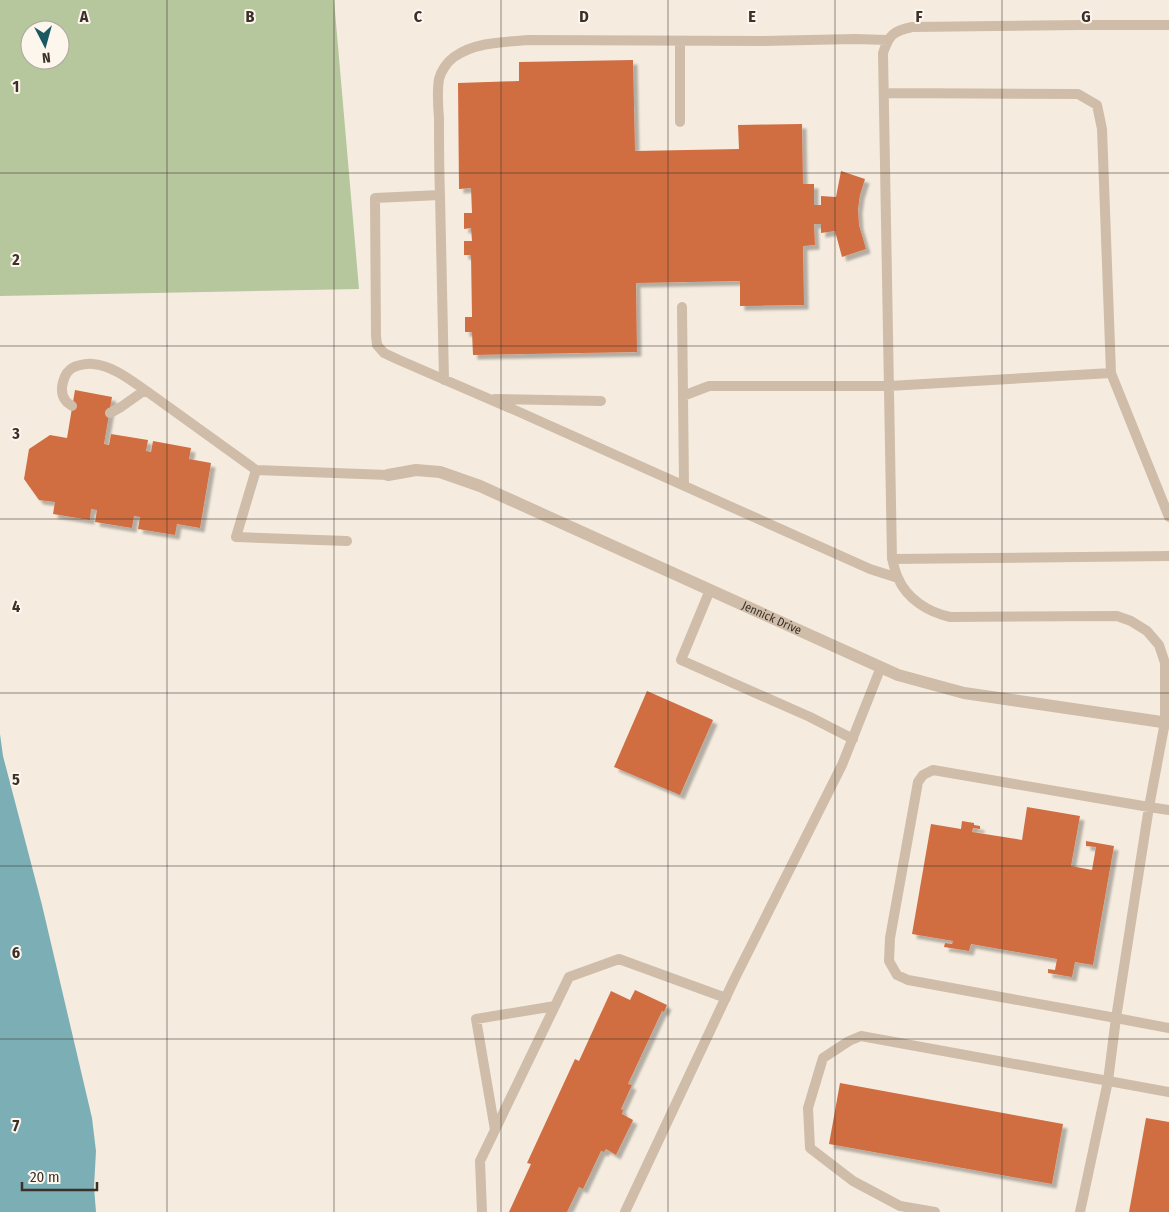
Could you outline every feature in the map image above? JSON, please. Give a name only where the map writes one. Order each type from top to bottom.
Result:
[{"type":"street","name":"Jennick Drive","points":[[388,475],[416,470],[440,472],[480,486],[898,675],[964,693],[1167,722]]},
{"type":"lane","points":[[1080,1212],[1108,1081],[1149,807],[1167,722],[1165,663],[1159,645],[1147,630],[1132,620],[1117,616],[942,616],[924,607],[909,595],[898,578],[892,559],[883,53],[887,40],[898,30],[912,28],[1081,25],[1169,26]]},
{"type":"lane","points":[[444,380],[438,101],[439,80],[443,69],[452,58],[463,51],[480,45],[529,40],[887,40]]},
{"type":"lane","points":[[680,41],[680,122]]},
{"type":"lane","points":[[884,93],[1078,94],[1097,105],[1102,129],[1111,373],[1169,518]]},
{"type":"lane","points":[[440,195],[375,198],[376,336],[377,345],[384,353],[870,569],[898,578]]},
{"type":"lane","points":[[682,307],[684,486]]},
{"type":"lane","points":[[72,406],[65,400],[62,389],[65,376],[73,367],[91,363],[106,366],[130,379],[256,470],[388,475]]},
{"type":"lane","points":[[683,396],[710,386],[889,386],[1111,373]]},
{"type":"lane","points":[[110,413],[145,390]]},
{"type":"lane","points":[[490,399],[601,400]]},
{"type":"lane","points":[[256,470],[236,537],[347,541]]},
{"type":"lane","points":[[892,559],[1169,556]]},
{"type":"lane","points":[[710,590],[681,660],[810,717],[852,739]]},
{"type":"lane","points":[[625,1212],[726,998],[842,766],[881,667]]},
{"type":"lane","points":[[1169,810],[933,770],[922,775],[918,782],[890,938],[889,961],[897,975],[908,980],[1169,1028]]},
{"type":"lane","points":[[482,1212],[480,1161],[569,977],[619,959],[726,998]]},
{"type":"lane","points":[[495,1130],[476,1019],[555,1006]]},
{"type":"lane","points":[[935,1212],[898,1209],[853,1180],[810,1148],[808,1108],[824,1058],[849,1041],[861,1036],[1169,1092]]},
{"type":"green space","points":[[0,0],[334,0],[359,289],[0,296]]},
{"type":"water","points":[[0,734],[3,756],[42,905],[92,1118],[96,1151],[94,1187],[96,1212],[0,1212]]},
{"type":"building","points":[[633,60],[635,151],[739,149],[738,125],[802,124],[803,184],[814,184],[814,205],[821,205],[821,196],[836,197],[841,171],[865,179],[858,209],[859,225],[866,249],[842,257],[835,231],[821,233],[821,224],[814,224],[815,245],[803,246],[804,305],[740,306],[740,281],[636,283],[637,352],[473,355],[472,332],[465,332],[465,317],[472,317],[471,255],[464,255],[464,241],[472,241],[471,228],[464,229],[464,213],[472,213],[471,188],[459,189],[458,83],[519,81],[519,62]]},
{"type":"building","points":[[75,390],[112,397],[104,444],[109,445],[111,434],[148,440],[146,451],[151,452],[153,441],[191,448],[189,459],[211,463],[200,528],[177,524],[175,535],[138,529],[140,517],[134,516],[132,528],[95,522],[97,510],[91,509],[90,520],[53,514],[55,502],[39,500],[24,479],[29,449],[50,435],[67,438]]},
{"type":"building","points":[[647,691],[713,720],[680,795],[614,767]]},
{"type":"building","points":[[1027,807],[1080,816],[1071,866],[1092,870],[1096,847],[1086,846],[1086,841],[1114,846],[1093,965],[1075,962],[1072,977],[1048,973],[1048,969],[1055,970],[1057,959],[971,944],[969,951],[944,947],[945,943],[952,944],[953,941],[912,934],[931,824],[961,829],[962,821],[974,823],[974,825],[980,826],[980,829],[973,828],[972,832],[1022,840]]},
{"type":"building","points":[[635,990],[667,1005],[664,1012],[662,1011],[628,1084],[632,1085],[621,1109],[623,1110],[622,1114],[633,1120],[616,1155],[606,1149],[604,1152],[601,1151],[583,1189],[579,1187],[567,1212],[509,1212],[531,1164],[527,1163],[575,1059],[579,1061],[611,991],[630,1000]]},
{"type":"building","points":[[840,1083],[1063,1124],[1052,1184],[829,1144]]},
{"type":"building","points":[[1146,1118],[1169,1122],[1169,1212],[1129,1212]]}]
